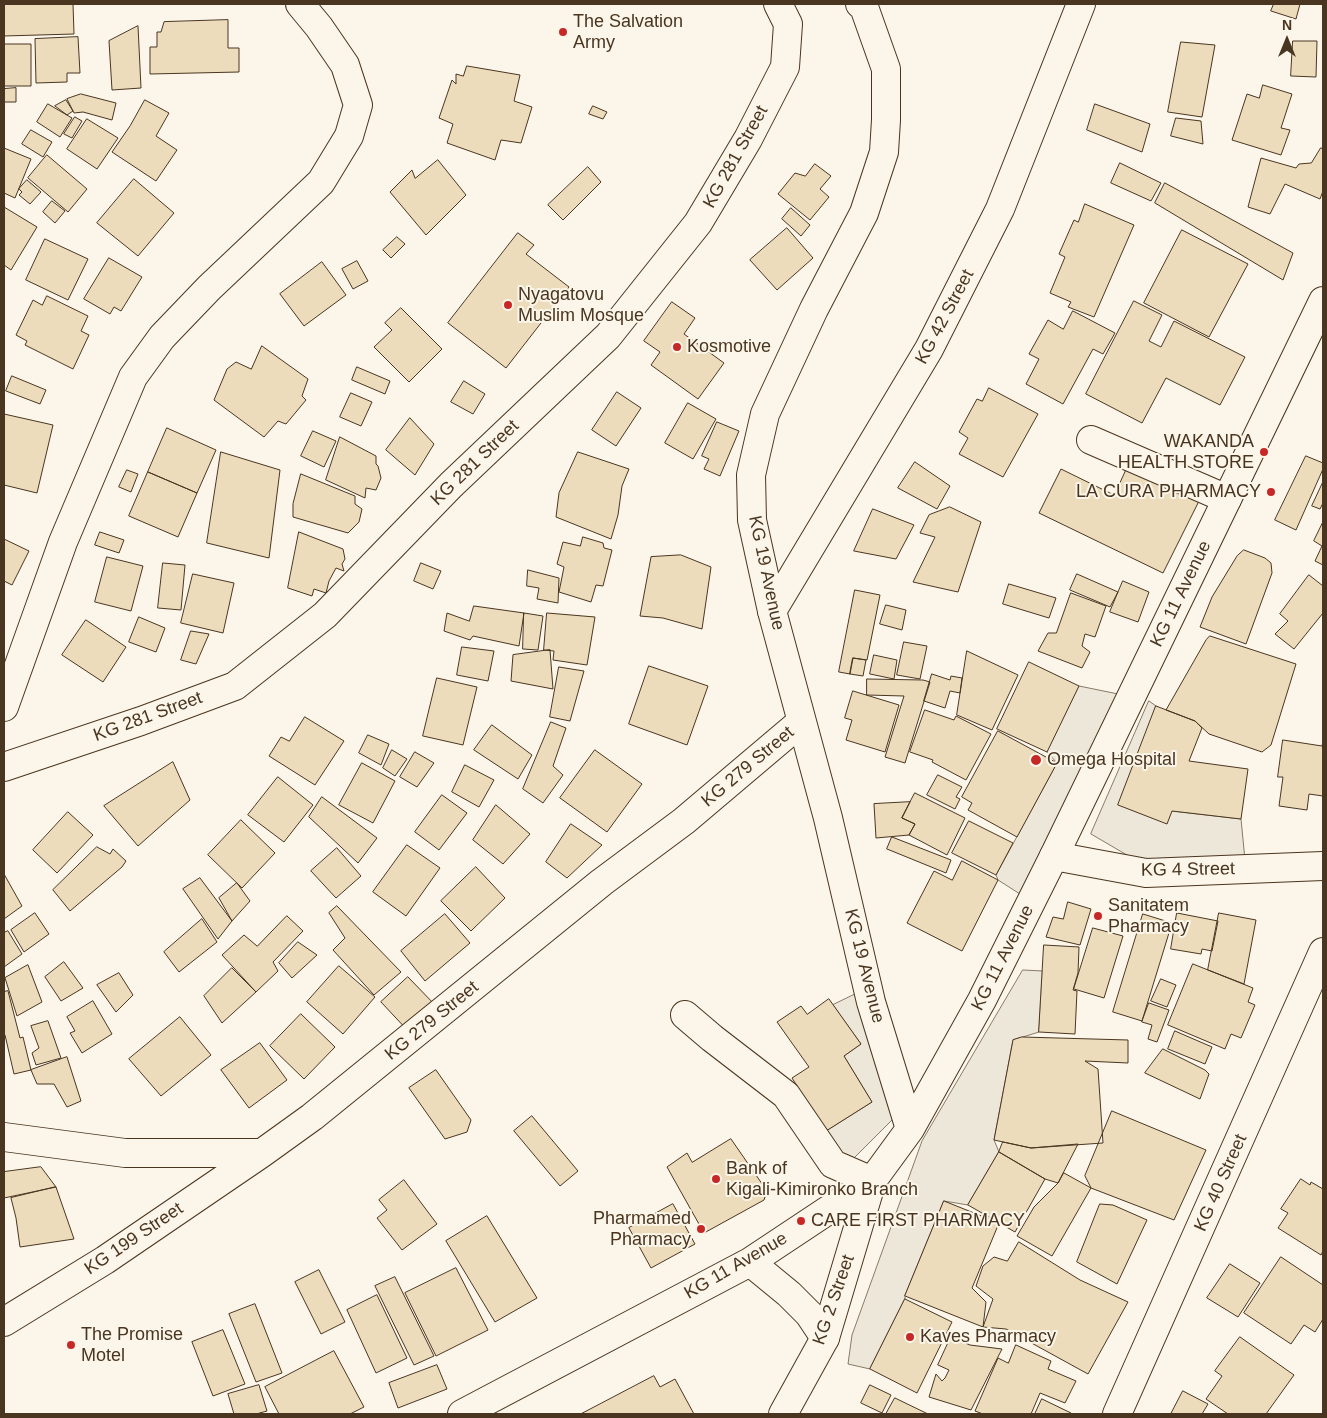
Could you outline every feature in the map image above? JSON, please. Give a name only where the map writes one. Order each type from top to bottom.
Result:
[{"type":"street","points":[[4,707],[63,542],[133,377],[162,338],[189,309],[321,182],[349,136],[358,105],[345,65],[319,27],[300,4]]},
{"type":"street","name":"KG 281 Street","points":[[4,767],[141,721],[235,686],[325,615],[451,485],[608,336],[698,223],[748,139],[785,67],[788,24],[778,4]]},
{"type":"street","name":"KG 19 Avenue","points":[[860,4],[864,7],[886,69],[884,152],[864,212],[814,309],[765,414],[751,475],[752,520],[772,611],[828,818],[871,1002],[910,1129]]},
{"type":"street","name":"KG 42 Street","points":[[772,611],[924,358],[942,323],[1000,209],[1081,4]]},
{"type":"street","name":"KG 11 Avenue","points":[[462,1414],[750,1262],[872,1181],[910,1129],[982,1000],[1054,856],[1323,301]]},
{"type":"street","points":[[1091,440],[1227,499]]},
{"type":"street","name":"KG 279 Street","points":[[262,1153],[312,1117],[602,882],[684,821],[801,722]]},
{"type":"street","name":"KG 4 Street","points":[[1054,856],[1146,873],[1323,866]]},
{"type":"street","name":"KG 40 Street","points":[[1117,1414],[1323,952]]},
{"type":"street","points":[[686,1015],[712,1038],[786,1095],[834,1164],[872,1181]]},
{"type":"street","points":[[4,1137],[124,1153],[262,1153]]},
{"type":"street","name":"KG 199 Street","points":[[4,1322],[105,1260],[262,1153]]},
{"type":"street","name":"KG 2 Street","points":[[783,1414],[825,1338],[872,1181]]},
{"type":"street","points":[[750,1262],[789,1294],[809,1314],[825,1338]]},
{"type":"shaded area","points":[[1079,686],[1123,695],[1020,894],[998,880],[996,875],[1057,763],[1047,752]]},
{"type":"shaded area","points":[[1149,701],[1156,706],[1172,811],[1241,819],[1245,860],[1177,864],[1132,858],[1091,834]]},
{"type":"shaded area","points":[[1023,970],[1043,971],[1039,1032],[1013,1040],[994,1140],[999,1152],[968,1205],[944,1201],[905,1299],[870,1369],[848,1364],[852,1335],[922,1141]]},
{"type":"shaded area","points":[[864,990],[899,1113],[850,1162],[826,1139],[826,1131],[872,1102],[844,1056],[861,1044],[833,1005]]},
{"type":"building","points":[[4,4],[73,4],[74,34],[4,36]]},
{"type":"building","points":[[1274,4],[1300,4],[1296,19],[1271,11]]},
{"type":"building","points":[[228,20],[228,48],[239,48],[239,72],[150,74],[150,47],[157,47],[157,32],[161,32],[164,22]]},
{"type":"building","points":[[138,26],[141,88],[112,90],[109,41]]},
{"type":"building","points":[[78,37],[80,73],[67,73],[67,82],[36,83],[35,39]]},
{"type":"building","points":[[1293,41],[1317,41],[1316,77],[1291,76]]},
{"type":"building","points":[[1181,42],[1215,45],[1202,117],[1168,112]]},
{"type":"building","points":[[4,44],[31,44],[31,86],[4,86]]},
{"type":"building","points":[[467,66],[520,75],[514,101],[532,107],[521,143],[501,140],[495,160],[447,143],[453,124],[439,118],[452,80],[456,84],[456,74],[463,76]]},
{"type":"building","points":[[1263,85],[1292,94],[1281,128],[1290,130],[1281,155],[1232,140],[1247,94],[1259,98]]},
{"type":"building","points":[[16,88],[16,102],[4,102],[4,89]]},
{"type":"building","points":[[81,94],[116,103],[112,120],[83,112],[74,113],[67,99]]},
{"type":"building","points":[[66,100],[73,111],[67,115],[55,106]]},
{"type":"building","points":[[145,100],[169,113],[156,136],[177,150],[156,181],[112,152]]},
{"type":"building","points":[[48,104],[72,118],[60,137],[37,122]]},
{"type":"building","points":[[1095,104],[1150,124],[1142,152],[1087,130]]},
{"type":"building","points":[[593,106],[607,112],[603,119],[589,114]]},
{"type":"building","points":[[75,117],[82,121],[72,138],[64,134]]},
{"type":"building","points":[[1176,118],[1201,121],[1203,144],[1171,136]]},
{"type":"building","points":[[87,119],[118,138],[97,169],[67,149]]},
{"type":"building","points":[[31,130],[52,142],[43,157],[22,144]]},
{"type":"building","points":[[4,148],[31,159],[15,198],[4,193]]},
{"type":"building","points":[[1321,148],[1323,149],[1323,191],[1320,199],[1285,184],[1270,214],[1248,207],[1261,158],[1296,168],[1299,164],[1311,163]]},
{"type":"building","points":[[47,155],[87,189],[68,212],[28,178]]},
{"type":"building","points":[[438,160],[466,195],[426,235],[390,192],[412,170],[415,178]]},
{"type":"building","points":[[1120,163],[1161,183],[1151,201],[1111,183]]},
{"type":"building","points":[[815,164],[831,176],[820,189],[829,197],[810,220],[778,194],[795,173],[805,176]]},
{"type":"building","points":[[588,167],[601,182],[563,220],[548,205]]},
{"type":"building","points":[[134,179],[174,213],[138,256],[97,223]]},
{"type":"building","points":[[27,180],[41,192],[30,204],[19,195],[22,192],[19,189]]},
{"type":"building","points":[[1165,183],[1293,253],[1283,280],[1155,203]]},
{"type":"building","points":[[52,201],[65,211],[55,223],[43,212]]},
{"type":"building","points":[[1085,204],[1134,225],[1094,317],[1068,307],[1071,302],[1050,293],[1065,257],[1059,254],[1074,220],[1078,222]]},
{"type":"building","points":[[4,207],[37,227],[11,270],[4,265]]},
{"type":"building","points":[[791,208],[810,225],[801,236],[782,219]]},
{"type":"building","points":[[787,228],[813,258],[777,290],[750,260]]},
{"type":"building","points":[[1182,230],[1248,264],[1209,337],[1144,303]]},
{"type":"building","name":"Nyagatovu Muslim Mosque","points":[[518,233],[534,245],[526,254],[569,287],[506,368],[448,323]]},
{"type":"building","points":[[397,237],[405,244],[391,258],[383,250]]},
{"type":"building","points":[[45,239],[88,259],[68,300],[26,280]]},
{"type":"building","points":[[109,258],[142,277],[121,311],[114,307],[110,314],[84,299]]},
{"type":"building","points":[[357,261],[368,281],[353,289],[342,269]]},
{"type":"building","points":[[322,262],[346,295],[304,326],[280,294]]},
{"type":"building","points":[[47,296],[88,316],[81,331],[89,335],[73,369],[25,345],[27,341],[16,335],[33,300],[42,305]]},
{"type":"building","points":[[1134,301],[1162,315],[1149,341],[1161,347],[1174,321],[1245,357],[1220,405],[1166,378],[1142,423],[1086,394]]},
{"type":"building","name":"Kosmotive","points":[[672,302],[695,318],[684,334],[724,363],[698,399],[651,365],[660,352],[644,341]]},
{"type":"building","points":[[401,308],[442,349],[409,382],[374,347],[392,330],[385,323]]},
{"type":"building","points":[[1073,311],[1115,333],[1103,354],[1093,349],[1063,404],[1026,384],[1039,359],[1029,354],[1048,320],[1063,329]]},
{"type":"building","points":[[262,346],[308,379],[302,396],[306,400],[286,424],[278,421],[264,437],[214,400],[227,369],[236,362],[251,369]]},
{"type":"building","points":[[357,367],[390,381],[385,394],[352,380]]},
{"type":"building","points":[[12,376],[46,390],[40,404],[6,391]]},
{"type":"building","points":[[464,381],[485,394],[473,414],[451,402]]},
{"type":"building","points":[[989,388],[1038,414],[1003,477],[959,454],[968,438],[959,432],[977,399],[982,401]]},
{"type":"building","points":[[617,392],[641,408],[616,446],[592,430]]},
{"type":"building","points":[[351,393],[372,402],[361,426],[340,417]]},
{"type":"building","points":[[688,403],[716,419],[693,459],[665,443]]},
{"type":"building","points":[[4,414],[53,425],[37,493],[4,485]]},
{"type":"building","points":[[410,418],[434,444],[415,475],[386,450]]},
{"type":"building","points":[[717,422],[739,431],[720,476],[704,469],[709,459],[702,456]]},
{"type":"building","points":[[167,428],[216,450],[197,493],[148,472]]},
{"type":"building","points":[[313,431],[336,441],[324,467],[301,456]]},
{"type":"building","points":[[340,437],[376,456],[376,464],[381,478],[376,490],[366,488],[365,498],[326,480]]},
{"type":"building","points":[[221,452],[280,470],[269,558],[207,543]]},
{"type":"building","points":[[578,452],[629,469],[622,486],[618,515],[611,539],[556,517],[559,493]]},
{"type":"building","points":[[1306,456],[1323,463],[1323,469],[1296,530],[1275,520]]},
{"type":"building","points":[[915,462],[950,486],[937,509],[898,488]]},
{"type":"building","points":[[1128,466],[1199,501],[1163,573],[1039,513],[1061,469],[1114,495]]},
{"type":"building","points":[[127,470],[138,474],[131,492],[119,487]]},
{"type":"building","points":[[148,472],[197,493],[178,537],[129,516]]},
{"type":"building","points":[[301,474],[355,496],[355,504],[362,509],[359,522],[348,533],[293,517],[293,504]]},
{"type":"building","points":[[1323,482],[1323,503],[1320,509],[1312,506]]},
{"type":"building","points":[[950,507],[981,522],[958,592],[913,582],[935,537],[920,533],[929,515]]},
{"type":"building","points":[[873,509],[914,525],[896,559],[854,551]]},
{"type":"building","points":[[1323,522],[1323,565],[1315,561],[1322,546],[1314,541]]},
{"type":"building","points":[[100,532],[124,540],[119,553],[95,545]]},
{"type":"building","points":[[299,532],[343,549],[345,559],[342,564],[344,571],[336,568],[329,581],[326,593],[314,589],[312,596],[288,588]]},
{"type":"building","points":[[583,537],[603,543],[604,548],[612,550],[603,586],[596,585],[591,602],[559,592],[564,567],[557,564],[563,542],[580,546]]},
{"type":"building","points":[[4,539],[29,551],[12,585],[4,581]]},
{"type":"building","points":[[1244,550],[1265,558],[1271,563],[1272,573],[1246,644],[1200,627],[1212,597],[1237,556]]},
{"type":"building","points":[[681,555],[711,567],[702,629],[663,618],[640,616],[651,557]]},
{"type":"building","points":[[107,557],[143,566],[131,611],[95,602]]},
{"type":"building","points":[[163,563],[185,565],[181,610],[158,608]]},
{"type":"building","points":[[421,563],[441,571],[433,589],[414,581]]},
{"type":"building","points":[[528,570],[559,578],[558,603],[537,599],[539,588],[527,586]]},
{"type":"building","points":[[193,574],[234,583],[223,633],[181,623]]},
{"type":"building","points":[[1077,574],[1118,592],[1110,607],[1070,590]]},
{"type":"building","points":[[1309,575],[1323,586],[1323,613],[1294,649],[1275,634],[1288,621],[1280,614]]},
{"type":"building","points":[[1123,581],[1149,592],[1138,622],[1110,612]]},
{"type":"building","points":[[1009,584],[1056,598],[1049,618],[1003,604]]},
{"type":"building","points":[[855,590],[880,595],[867,660],[853,658],[850,674],[839,672]]},
{"type":"building","points":[[1071,593],[1106,606],[1095,637],[1085,634],[1082,646],[1090,652],[1082,668],[1038,651],[1048,633],[1056,633]]},
{"type":"building","points":[[886,605],[906,610],[902,630],[880,624]]},
{"type":"building","points":[[474,606],[524,613],[519,646],[473,636],[470,640],[444,631],[447,613],[469,621]]},
{"type":"building","points":[[524,613],[543,616],[538,650],[523,649]]},
{"type":"building","points":[[547,613],[595,617],[587,665],[553,660],[554,651],[544,650]]},
{"type":"building","points":[[139,617],[165,628],[156,652],[129,642]]},
{"type":"building","points":[[86,620],[126,647],[103,682],[62,655]]},
{"type":"building","points":[[191,631],[209,634],[196,664],[181,660]]},
{"type":"building","points":[[1210,636],[1296,664],[1271,745],[1262,752],[1209,734],[1195,721],[1166,710]]},
{"type":"building","points":[[904,642],[927,646],[920,679],[897,675]]},
{"type":"building","points":[[462,647],[494,651],[488,681],[457,675]]},
{"type":"building","points":[[550,650],[553,689],[511,681],[513,655]]},
{"type":"building","points":[[967,651],[1018,675],[992,730],[957,715]]},
{"type":"building","points":[[874,655],[897,660],[894,679],[870,674]]},
{"type":"building","points":[[853,658],[866,660],[863,676],[850,674]]},
{"type":"building","points":[[1029,662],[1079,686],[1047,752],[997,729]]},
{"type":"building","points":[[649,666],[708,686],[687,745],[629,724]]},
{"type":"building","points":[[559,667],[584,671],[570,721],[550,717]]},
{"type":"building","points":[[932,674],[950,680],[951,676],[962,678],[960,693],[950,691],[945,708],[924,701]]},
{"type":"building","points":[[437,678],[477,687],[463,745],[423,736]]},
{"type":"building","points":[[867,679],[923,680],[930,682],[905,763],[885,757],[904,696],[867,695]]},
{"type":"building","points":[[853,691],[899,705],[885,752],[846,740],[852,720],[845,718]]},
{"type":"building","points":[[1156,706],[1195,721],[1202,728],[1189,761],[1248,769],[1241,819],[1172,811],[1167,824],[1118,805]]},
{"type":"building","points":[[925,710],[954,720],[956,716],[991,734],[966,780],[932,762],[933,760],[910,752]]},
{"type":"building","points":[[305,717],[344,741],[315,785],[269,756],[281,737],[289,741]]},
{"type":"building","points":[[551,722],[566,728],[553,766],[563,775],[543,803],[523,789]]},
{"type":"building","points":[[492,725],[532,755],[518,779],[474,750]]},
{"type":"building","points":[[998,731],[1057,763],[1017,837],[968,810],[972,803],[962,797]]},
{"type":"building","points":[[368,735],[389,744],[381,765],[359,753]]},
{"type":"building","points":[[1283,740],[1322,746],[1323,741],[1323,796],[1309,794],[1307,810],[1279,806],[1283,777],[1278,777]]},
{"type":"building","points":[[392,750],[407,759],[395,776],[383,768]]},
{"type":"building","points":[[595,750],[642,784],[607,832],[560,798]]},
{"type":"building","points":[[415,752],[434,763],[417,787],[400,777]]},
{"type":"building","points":[[173,762],[190,800],[138,846],[104,806]]},
{"type":"building","points":[[362,763],[395,781],[373,823],[339,805]]},
{"type":"building","points":[[465,765],[494,780],[479,807],[452,792]]},
{"type":"building","points":[[938,775],[962,787],[956,797],[960,799],[955,809],[927,795]]},
{"type":"building","points":[[278,777],[313,805],[284,842],[248,815]]},
{"type":"building","points":[[915,793],[965,818],[947,855],[909,835],[915,824],[902,818]]},
{"type":"building","points":[[442,795],[467,813],[439,850],[415,832]]},
{"type":"building","points":[[322,797],[377,838],[358,863],[309,817]]},
{"type":"building","points":[[910,802],[902,818],[915,824],[909,835],[876,838],[874,804]]},
{"type":"building","points":[[496,805],[530,834],[503,864],[473,840]]},
{"type":"building","points":[[68,812],[93,835],[57,873],[33,850]]},
{"type":"building","points":[[241,820],[275,853],[242,888],[208,855]]},
{"type":"building","points":[[969,821],[1013,843],[996,875],[952,853]]},
{"type":"building","points":[[571,824],[602,845],[567,878],[546,862]]},
{"type":"building","points":[[892,837],[951,860],[946,873],[887,849]]},
{"type":"building","points":[[407,845],[440,868],[406,916],[373,892]]},
{"type":"building","points":[[97,847],[110,854],[113,849],[126,861],[122,867],[70,911],[53,890]]},
{"type":"building","points":[[337,848],[361,876],[336,898],[311,871]]},
{"type":"building","points":[[962,861],[998,880],[962,951],[907,923],[934,871],[952,880]]},
{"type":"building","points":[[476,867],[505,898],[471,931],[441,901]]},
{"type":"building","points":[[4,874],[22,906],[4,919]]},
{"type":"building","points":[[200,878],[232,921],[218,939],[183,889]]},
{"type":"building","points":[[237,883],[250,901],[232,921],[219,898]]},
{"type":"building","points":[[1068,902],[1091,909],[1080,945],[1046,937],[1053,917],[1063,919]]},
{"type":"building","points":[[337,906],[401,972],[374,995],[333,950],[345,938],[329,913]]},
{"type":"building","points":[[35,913],[49,934],[24,952],[11,930]]},
{"type":"building","points":[[1177,913],[1218,921],[1212,951],[1202,949],[1201,954],[1171,949]]},
{"type":"building","points":[[1219,913],[1256,920],[1244,984],[1208,970]]},
{"type":"building","points":[[445,914],[470,943],[425,981],[401,951]]},
{"type":"building","points":[[1143,914],[1172,923],[1142,1021],[1113,1012]]},
{"type":"building","points":[[287,916],[303,931],[273,962],[278,971],[256,992],[222,955],[244,935],[257,946]]},
{"type":"building","points":[[202,919],[217,942],[179,972],[164,952]]},
{"type":"building","points":[[1093,928],[1123,936],[1104,998],[1074,989]]},
{"type":"building","points":[[8,931],[22,954],[4,967],[4,933]]},
{"type":"building","points":[[298,942],[317,955],[292,978],[279,963]]},
{"type":"building","points":[[1044,945],[1079,947],[1078,973],[1073,990],[1077,991],[1075,1034],[1039,1032]]},
{"type":"building","points":[[64,962],[83,988],[61,1001],[45,977]]},
{"type":"building","points":[[1193,964],[1253,988],[1248,1002],[1255,1005],[1241,1038],[1231,1034],[1225,1049],[1168,1025]]},
{"type":"building","points":[[28,965],[42,1002],[17,1016],[5,978]]},
{"type":"building","points":[[339,966],[375,997],[343,1034],[307,1002]]},
{"type":"building","points":[[232,968],[256,992],[222,1023],[204,996]]},
{"type":"building","points":[[119,973],[133,995],[116,1012],[97,985]]},
{"type":"building","points":[[408,977],[437,1007],[410,1033],[381,1002]]},
{"type":"building","points":[[1161,979],[1176,985],[1167,1007],[1151,1001]]},
{"type":"building","points":[[8,991],[20,1038],[23,1037],[31,1070],[14,1074],[4,1035],[4,992]]},
{"type":"building","points":[[829,999],[861,1044],[844,1056],[872,1102],[826,1131],[792,1078],[809,1067],[777,1022],[801,1006],[807,1014]]},
{"type":"building","points":[[93,1001],[112,1034],[82,1053],[70,1033],[75,1031],[67,1017]]},
{"type":"building","points":[[1149,1003],[1169,1010],[1157,1042],[1148,1039],[1152,1025],[1142,1022]]},
{"type":"building","points":[[301,1014],[335,1047],[304,1079],[270,1046]]},
{"type":"building","points":[[180,1017],[211,1055],[161,1096],[129,1059]]},
{"type":"building","points":[[48,1021],[61,1058],[36,1065],[32,1053],[39,1048],[31,1026]]},
{"type":"building","points":[[1175,1031],[1212,1047],[1205,1064],[1168,1049]]},
{"type":"building","points":[[1022,1037],[1128,1040],[1128,1063],[1085,1061],[1098,1069],[1103,1143],[1031,1148],[994,1140],[1013,1040]]},
{"type":"building","points":[[260,1043],[287,1080],[249,1108],[221,1070]]},
{"type":"building","points":[[1163,1049],[1205,1070],[1209,1074],[1200,1099],[1145,1073]]},
{"type":"building","points":[[67,1057],[81,1101],[67,1107],[54,1084],[37,1084],[31,1070]]},
{"type":"building","points":[[436,1070],[471,1120],[467,1132],[445,1139],[409,1088]]},
{"type":"building","points":[[1112,1111],[1206,1150],[1174,1220],[1091,1188],[1085,1176]]},
{"type":"building","points":[[532,1116],[578,1171],[560,1186],[514,1131]]},
{"type":"building","name":"Bank of Kigali-Kimironko Branch","points":[[731,1139],[767,1191],[764,1200],[704,1233],[667,1167],[687,1153],[692,1162]]},
{"type":"building","points":[[1003,1142],[1031,1148],[1078,1144],[1058,1183],[1045,1179],[999,1152]]},
{"type":"building","points":[[999,1152],[1045,1179],[1015,1232],[968,1205]]},
{"type":"building","points":[[41,1167],[56,1187],[4,1198],[4,1172]]},
{"type":"building","points":[[1064,1173],[1091,1188],[1052,1256],[1017,1236],[1034,1207],[1058,1183]]},
{"type":"building","points":[[1301,1179],[1310,1185],[1311,1182],[1323,1189],[1323,1251],[1321,1255],[1278,1228],[1288,1213],[1281,1209]]},
{"type":"building","points":[[404,1180],[437,1224],[402,1250],[377,1218],[387,1210],[379,1200]]},
{"type":"building","points":[[56,1187],[74,1239],[20,1247],[11,1198]]},
{"type":"building","points":[[944,1201],[999,1223],[972,1288],[986,1302],[983,1327],[905,1296]]},
{"type":"building","points":[[673,1204],[695,1244],[651,1268],[629,1228]]},
{"type":"building","points":[[1100,1204],[1113,1205],[1147,1220],[1117,1284],[1077,1262]]},
{"type":"building","points":[[487,1216],[537,1298],[495,1322],[446,1241]]},
{"type":"building","points":[[1019,1242],[1080,1280],[1128,1302],[1088,1374],[1006,1329],[983,1327],[993,1299],[976,1286],[983,1266],[994,1257],[1007,1261]]},
{"type":"building","points":[[1281,1257],[1323,1285],[1323,1319],[1315,1332],[1304,1325],[1291,1344],[1244,1313]]},
{"type":"building","points":[[1230,1264],[1260,1283],[1238,1317],[1207,1298]]},
{"type":"building","points":[[456,1268],[488,1330],[436,1356],[405,1293]]},
{"type":"building","points":[[319,1270],[345,1322],[321,1334],[295,1282]]},
{"type":"building","points":[[395,1277],[434,1356],[414,1365],[375,1286]]},
{"type":"building","points":[[377,1295],[407,1358],[376,1373],[347,1310]]},
{"type":"building","points":[[905,1299],[952,1322],[917,1393],[870,1369]]},
{"type":"building","points":[[255,1304],[282,1373],[256,1382],[229,1314]]},
{"type":"building","points":[[223,1330],[245,1384],[213,1396],[192,1342]]},
{"type":"building","points":[[951,1337],[970,1345],[1002,1349],[971,1410],[929,1397],[936,1374],[942,1381],[949,1370],[938,1365]]},
{"type":"building","points":[[1240,1337],[1294,1375],[1266,1414],[1228,1414],[1206,1399],[1222,1376],[1215,1371]]},
{"type":"building","points":[[1016,1345],[1051,1361],[1048,1369],[1076,1381],[1065,1403],[1040,1393],[1031,1414],[983,1414],[975,1411],[998,1358],[1008,1363]]},
{"type":"building","points":[[334,1351],[364,1407],[350,1414],[279,1414],[265,1387]]},
{"type":"building","points":[[437,1365],[447,1389],[398,1408],[389,1383]]},
{"type":"building","points":[[654,1376],[660,1387],[675,1379],[694,1414],[581,1414]]},
{"type":"building","points":[[259,1385],[267,1411],[256,1414],[234,1414],[228,1394]]},
{"type":"building","points":[[870,1385],[891,1395],[882,1413],[861,1403]]},
{"type":"building","points":[[1183,1391],[1208,1404],[1202,1414],[1171,1414]]},
{"type":"building","points":[[895,1398],[928,1414],[886,1414]]},
{"type":"building","points":[[1042,1399],[1071,1413],[1035,1414]]},
{"type":"place","name":"The Salvation Army","points":[[563,32]]},
{"type":"place","name":"Nyagatovu Muslim Mosque","points":[[508,305]]},
{"type":"place","name":"Kosmotive","points":[[677,347]]},
{"type":"place","name":"WAKANDA HEALTH STORE","points":[[1264,452]]},
{"type":"place","name":"LA CURA PHARMACY","points":[[1271,492]]},
{"type":"place","name":"Omega Hospital","points":[[1036,760]]},
{"type":"place","name":"Sanitatem Pharmacy","points":[[1098,916]]},
{"type":"place","name":"Bank of Kigali-Kimironko Branch","points":[[716,1179]]},
{"type":"place","name":"CARE FIRST PHARMACY","points":[[801,1221]]},
{"type":"place","name":"Pharmamed Pharmacy","points":[[701,1229]]},
{"type":"place","name":"Kaves Pharmacy","points":[[910,1337]]},
{"type":"place","name":"The Promise Motel","points":[[71,1345]]}]
